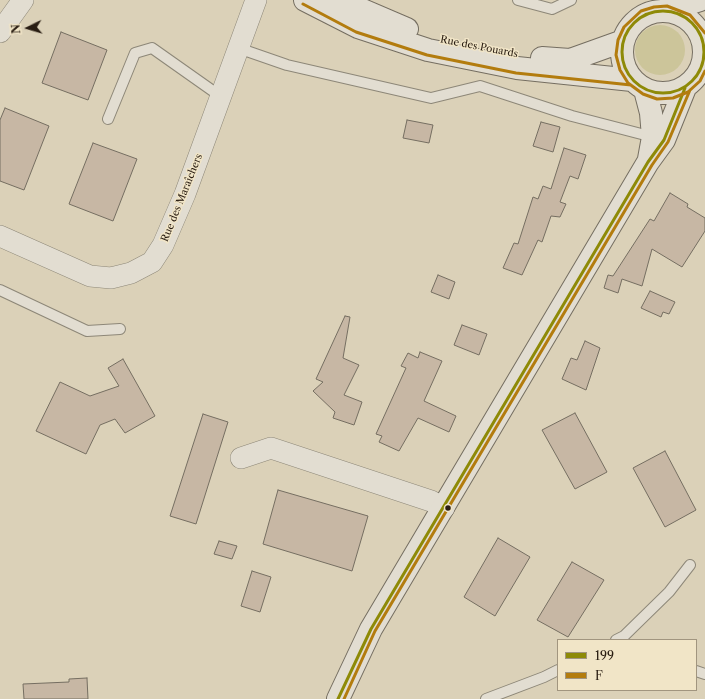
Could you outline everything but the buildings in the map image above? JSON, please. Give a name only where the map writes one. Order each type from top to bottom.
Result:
[{"type":"main road","name":"Rue des Pouards","points":[[304,0],[358,27],[428,50],[517,68],[638,85]]},
{"type":"main road","name":"Rue des Pouards","points":[[340,0],[393,24],[431,37],[479,49],[517,55],[570,60],[623,41]]},
{"type":"main road","points":[[648,162],[653,137],[651,112],[638,85],[625,68],[621,55],[623,41],[628,30],[644,15],[666,11],[700,0]]},
{"type":"main road","points":[[638,85],[658,94],[672,93],[685,88],[696,78],[703,64],[705,48],[702,38],[696,28],[688,19],[678,14],[666,11]]},
{"type":"main road","points":[[325,699],[371,630],[648,162],[664,140],[685,88]]},
{"type":"main road","points":[[338,699],[371,630]]},
{"type":"street","points":[[0,32],[23,0]]},
{"type":"street","name":"Rue des Maraîchers","points":[[0,236],[90,276],[111,278],[131,273],[152,262],[163,245],[182,201],[256,0]]},
{"type":"street","points":[[241,458],[271,448],[431,501],[444,508]]},
{"type":"lane","points":[[518,0],[552,9],[571,0]]},
{"type":"lane","points":[[108,119],[135,53],[152,48],[220,96]]},
{"type":"lane","points":[[238,48],[287,65],[431,98],[480,86],[572,116],[653,137]]},
{"type":"lane","points":[[0,290],[87,331],[120,329]]},
{"type":"lane","points":[[618,639],[624,636],[669,592],[690,565]]},
{"type":"lane","points":[[486,699],[557,670]]},
{"type":"shaded area","points":[[660,25],[670,27],[678,32],[683,40],[685,50],[683,60],[678,68],[670,73],[660,75],[650,73],[642,68],[637,60],[635,50],[637,40],[642,32],[650,27]]},
{"type":"transit line","name":"F","points":[[303,4],[356,32],[427,55],[516,73],[631,85]]},
{"type":"transit line","name":"F","points":[[705,33],[690,15],[667,6],[654,7],[641,11],[624,27],[618,40],[616,55],[620,70],[628,83],[643,94],[657,99],[673,98],[688,92],[700,81],[705,71]]},
{"type":"transit line","name":"199","points":[[663,11],[679,14],[692,23],[701,36],[704,52],[701,68],[692,81],[679,90],[663,93],[647,90],[634,81],[625,68],[622,52],[625,36],[634,23],[647,14],[663,11]]},
{"type":"transit line","name":"199","points":[[338,699],[371,629],[648,162],[664,140],[685,88]]},
{"type":"transit line","name":"F","points":[[344,699],[375,631],[652,165],[668,142],[690,90]]}]
